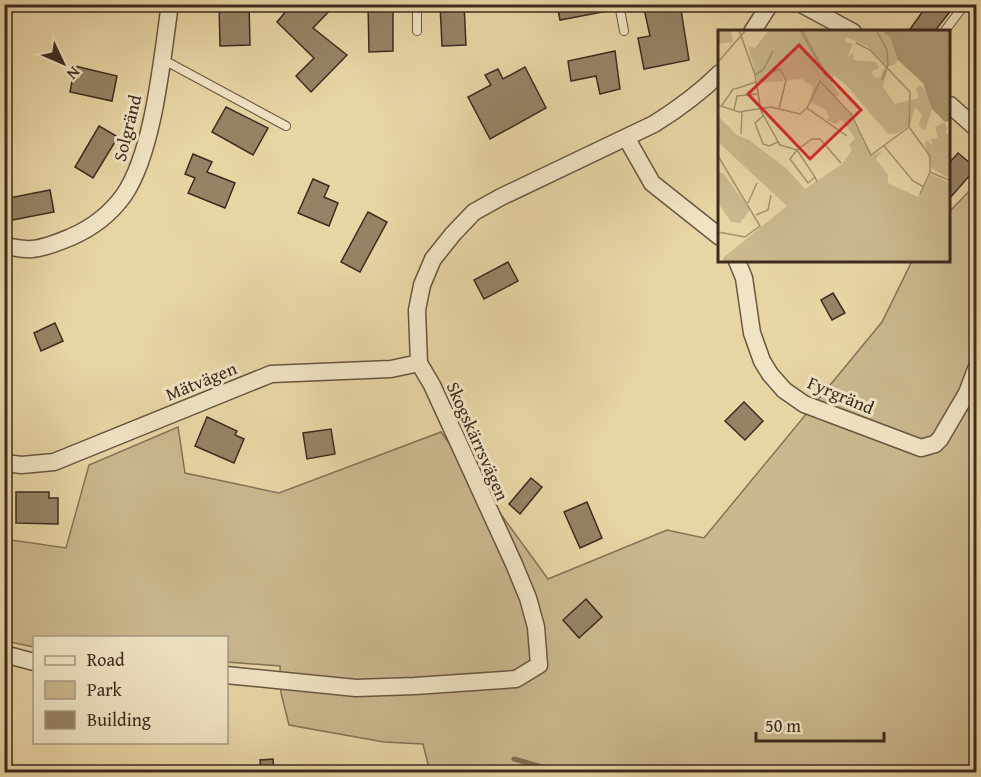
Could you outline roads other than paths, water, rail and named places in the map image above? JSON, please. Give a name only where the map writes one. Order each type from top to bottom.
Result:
[{"type":"street","name":"Solgränd","points":[[4,246],[31,249],[57,243],[82,232],[108,214],[124,194],[138,168],[146,141],[170,4]]},
{"type":"street","points":[[753,30],[770,4]]},
{"type":"street","points":[[801,4],[849,30]]},
{"type":"street","name":"Skogskärrsvägen","points":[[228,675],[356,688],[516,679],[539,666],[536,627],[528,598],[432,385],[419,363],[417,309],[422,285],[433,259],[474,212],[501,197],[627,139],[678,110],[718,75]]},
{"type":"street","points":[[951,106],[976,128]]},
{"type":"street","points":[[627,139],[652,183],[718,235]]},
{"type":"street","name":"Fyrgränd","points":[[737,262],[744,278],[752,333],[762,361],[784,390],[804,404],[921,448],[935,444],[940,439],[967,393],[976,369]]},
{"type":"street","name":"Mätvägen","points":[[4,463],[22,465],[54,462],[271,374],[391,369],[419,363]]},
{"type":"street","points":[[4,654],[33,662]]},
{"type":"lane","points":[[417,4],[417,31]]},
{"type":"lane","points":[[619,4],[624,30]]},
{"type":"lane","points":[[946,30],[965,4]]},
{"type":"lane","points":[[162,59],[286,126]]},
{"type":"waterway","points":[[514,759],[560,772]]}]
